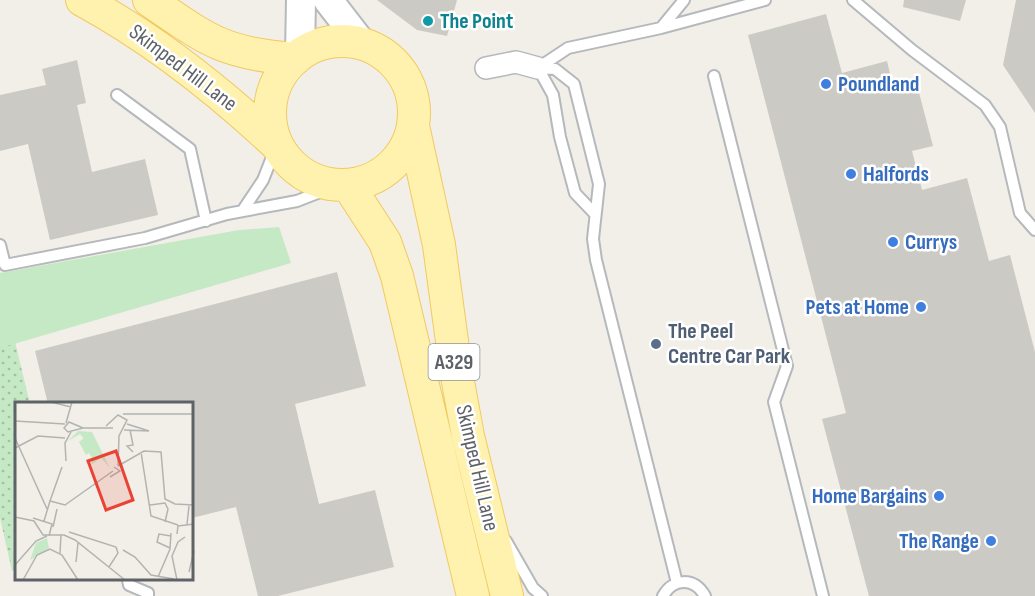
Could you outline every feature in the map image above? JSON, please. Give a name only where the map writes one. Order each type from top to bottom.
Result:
[{"type":"main road","name":"Skimped Hill Lane","points":[[82,0],[178,61],[213,87],[277,145]]},
{"type":"main road","name":"Skimped Hill Lane","points":[[149,0],[210,41],[228,49],[264,57],[297,57]]},
{"type":"main road","points":[[332,42],[362,44],[380,52],[401,71],[412,97],[413,126],[405,148],[388,169],[365,182],[343,185],[313,179],[299,171],[277,145],[272,128],[272,97],[276,85],[297,57],[332,42]]},
{"type":"main road","name":"Skimped Hill Lane","points":[[413,126],[439,244],[456,372],[483,502],[507,596]]},
{"type":"main road","name":"Skimped Hill Lane","points":[[343,185],[385,242],[397,276],[473,596]]},
{"type":"street","points":[[297,57],[302,0]]},
{"type":"street","points":[[328,0],[362,44]]},
{"type":"street","points":[[486,68],[516,62],[538,68]]},
{"type":"lane","points":[[661,28],[684,0]]},
{"type":"lane","points":[[538,68],[568,48],[661,28],[765,0]]},
{"type":"lane","points":[[853,0],[912,50],[985,105],[1000,127],[1017,207],[1027,223],[1035,230]]},
{"type":"lane","points":[[538,68],[553,94],[560,137],[575,193],[595,214]]},
{"type":"lane","points":[[538,68],[555,69],[574,84],[599,184],[593,239],[600,278],[677,583]]},
{"type":"lane","points":[[714,76],[787,366],[774,396],[776,416],[823,596]]},
{"type":"lane","points":[[117,95],[190,149],[206,221]]},
{"type":"lane","points":[[243,210],[263,180],[277,145]]},
{"type":"lane","points":[[0,246],[5,265],[145,238],[243,210],[297,201],[343,185]]},
{"type":"lane","points":[[483,502],[533,588],[542,596]]},
{"type":"lane","points":[[128,581],[129,585],[148,593],[148,596]]},
{"type":"lane","points":[[661,596],[677,583],[696,585],[705,596]]},
{"type":"green space","points":[[279,227],[291,263],[0,348],[0,273],[239,230]]},
{"type":"green space","points":[[0,328],[12,329],[30,402],[15,402],[15,570],[12,571],[0,518]]},
{"type":"building","name":"The Point","points":[[377,0],[457,0],[447,36],[417,30]]},
{"type":"building","points":[[904,0],[966,0],[960,21],[903,7]]},
{"type":"building","points":[[1016,0],[1035,0],[1035,113],[1003,65]]},
{"type":"building","points":[[826,14],[842,73],[887,61],[893,86],[916,81],[933,146],[912,151],[922,190],[967,178],[989,261],[1010,255],[1035,352],[1035,596],[869,596],[822,419],[846,413],[748,35]]},
{"type":"building","points":[[77,60],[86,103],[77,105],[92,172],[145,159],[158,215],[50,240],[28,144],[0,151],[0,95],[46,85],[42,69]]},
{"type":"building","points":[[337,272],[366,386],[295,404],[319,504],[375,490],[394,567],[278,596],[258,596],[236,507],[194,518],[194,402],[48,402],[35,351]]},
{"type":"place","name":"The Point","points":[[428,21]]},
{"type":"place","name":"Poundland","points":[[826,84]]},
{"type":"place","name":"Halfords","points":[[851,174]]},
{"type":"place","name":"Currys","points":[[893,242]]},
{"type":"place","name":"Pets at Home","points":[[921,307]]},
{"type":"place","name":"The Peel Centre Car Park","points":[[656,344]]},
{"type":"place","name":"Home Bargains","points":[[939,496]]},
{"type":"place","name":"The Range","points":[[991,541]]}]
